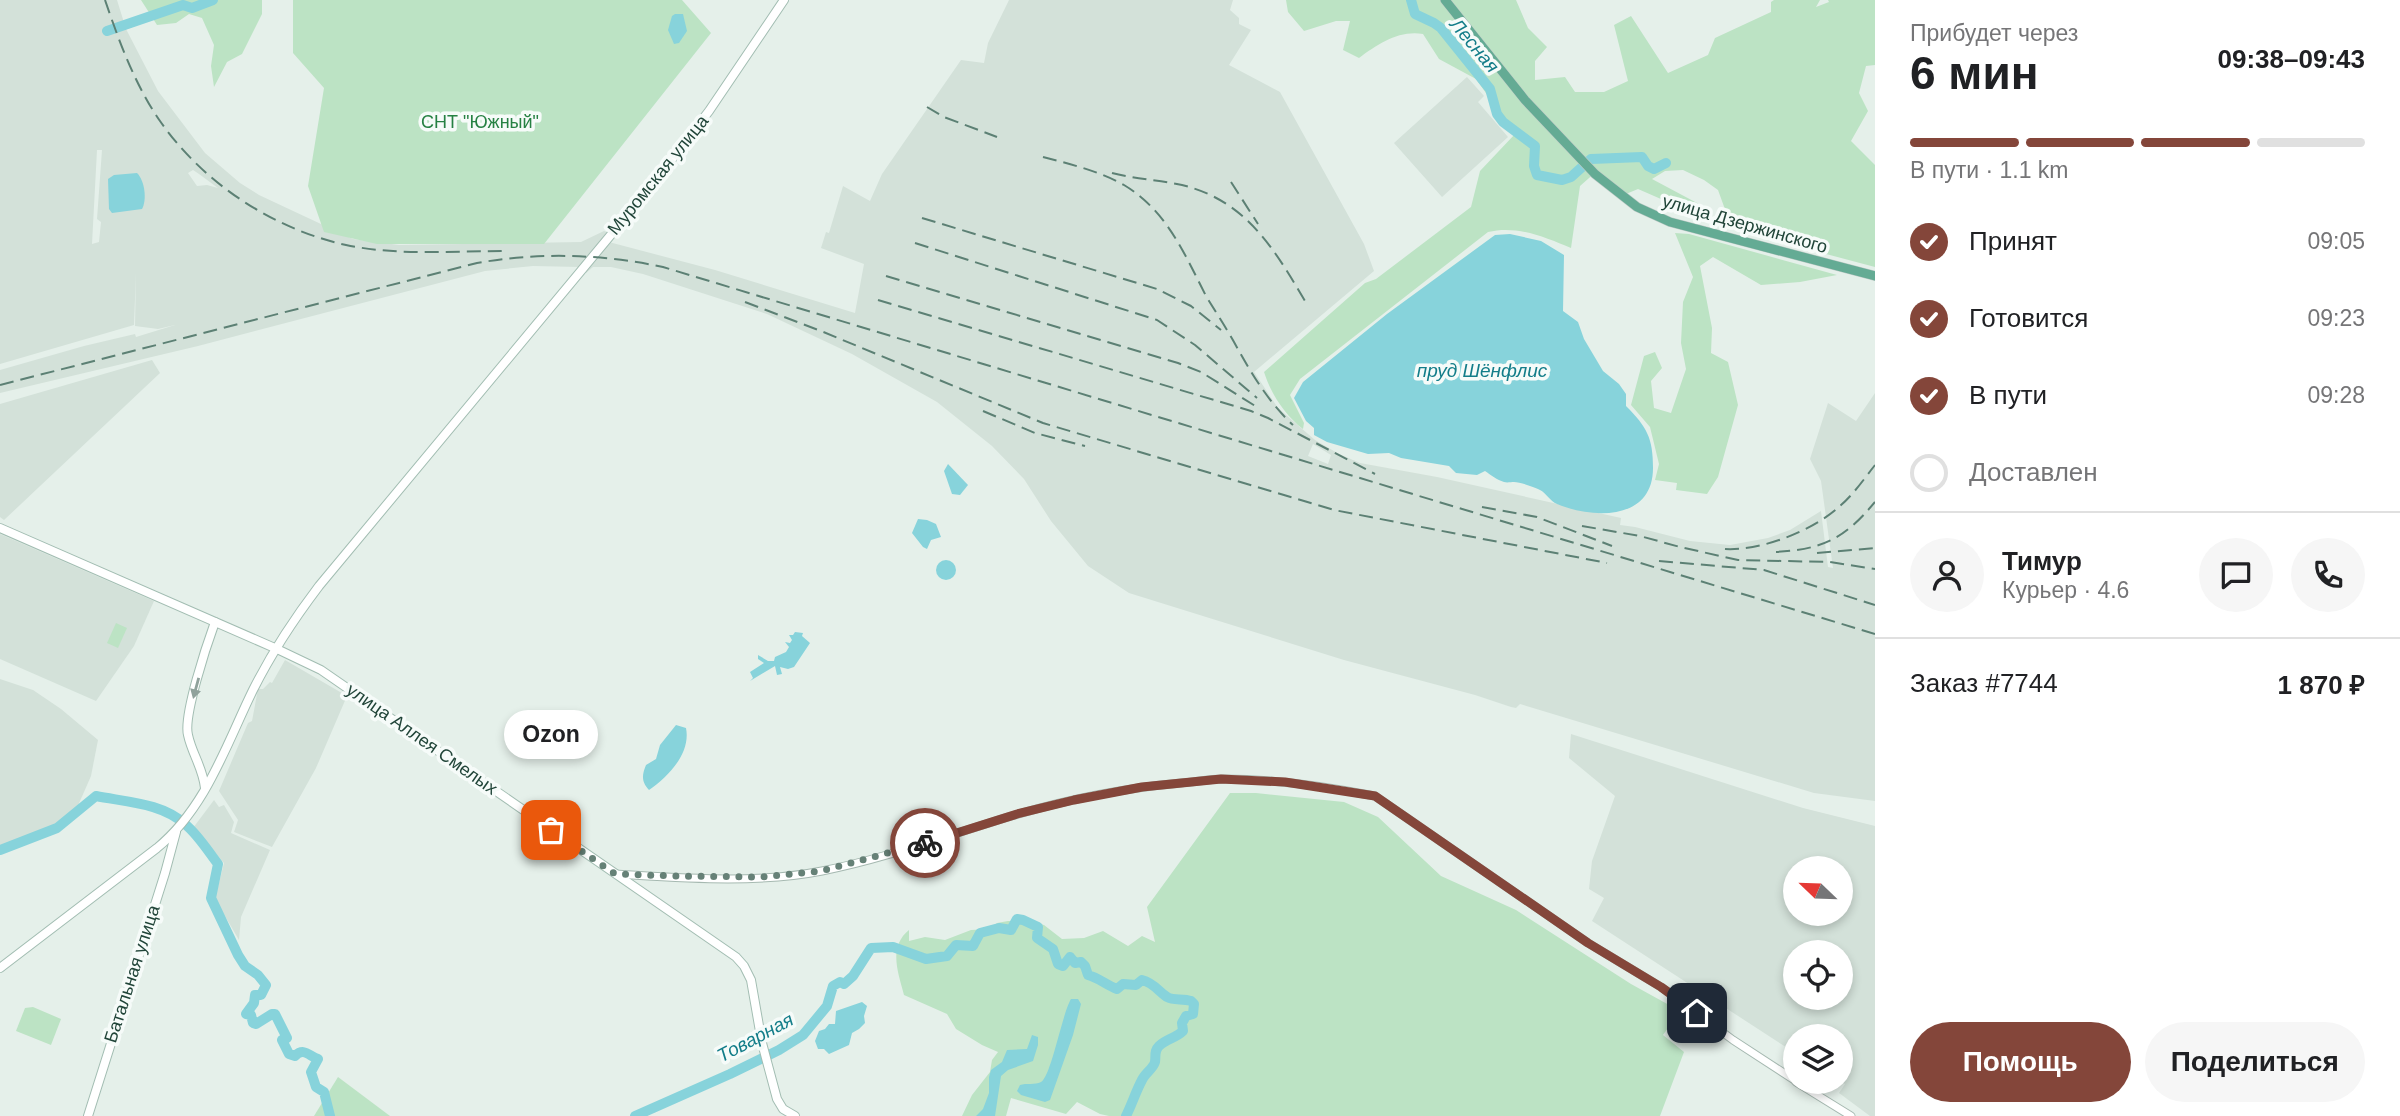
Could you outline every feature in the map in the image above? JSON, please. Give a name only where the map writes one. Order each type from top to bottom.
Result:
[{"type":"main road","name":"Муромская улица","points":[[277,649],[281,638],[319,586],[649,189],[709,111],[784,0]]},
{"type":"main road","name":"улица Дзержинского","points":[[1445,0],[1525,100],[1602,180],[1637,207],[1670,222],[1875,276]]},
{"type":"main road","name":"улица Аллея Смелых","points":[[0,527],[306,662],[736,957],[744,966],[752,988],[777,1100],[783,1109],[795,1116]]},
{"type":"main road","points":[[205,791],[204,774],[187,733],[189,716],[215,622]]},
{"type":"main road","points":[[0,968],[177,831],[205,791],[255,687],[277,649]]},
{"type":"main road","points":[[204,774],[209,776],[214,773]]},
{"type":"main road","name":"Батальная улица","points":[[88,1116],[177,831]]},
{"type":"main road","points":[[157,848],[166,853],[169,859]]},
{"type":"street","points":[[615,874],[761,877],[821,871],[902,850],[1017,814],[1142,787],[1221,779],[1285,782],[1341,790],[1375,796],[1588,943],[1661,987],[1783,1073]]},
{"type":"street","points":[[1816,1094],[1851,1116]]},
{"type":"shaded area","points":[[0,0],[117,0],[126,29],[158,91],[205,153],[240,183],[259,195],[353,239],[399,245],[581,242],[607,232],[580,267],[533,266],[485,271],[198,346],[0,393],[0,370],[84,346],[135,334],[136,337],[175,325],[158,329],[135,326],[136,273],[134,325],[0,364]],"holes":[[[97,150],[102,150],[97,219],[101,222],[99,242],[92,244]],[[193,170],[199,174],[218,188],[197,186],[188,173]]]},
{"type":"shaded area","points":[[1009,0],[1233,0],[1230,10],[1239,18],[1239,24],[1251,30],[1229,65],[1280,92],[1364,244],[1374,271],[1254,372],[1278,408],[1315,440],[1360,463],[1437,477],[1621,518],[1620,525],[1690,541],[1730,545],[1768,538],[1790,530],[1821,511],[1828,567],[1833,568],[1821,481],[1810,459],[1828,403],[1856,421],[1875,393],[1875,801],[1814,793],[1520,704],[1516,708],[1511,707],[1344,660],[1129,593],[1088,566],[1051,521],[1024,479],[992,446],[937,402],[852,354],[767,314],[643,274],[611,267],[593,267],[586,273],[582,269],[605,241],[715,270],[855,313],[864,264],[821,248],[826,232],[829,233],[843,186],[870,201],[882,174],[961,60],[984,63],[988,43]],"holes":[[[1313,444],[1331,455],[1328,464],[1308,456]]]},
{"type":"shaded area","points":[[1467,77],[1484,96],[1478,102],[1508,137],[1442,197],[1394,143]]},
{"type":"shaded area","points":[[152,360],[160,373],[4,520],[0,517],[0,404]]},
{"type":"shaded area","points":[[0,534],[154,601],[134,646],[96,701],[0,659]]},
{"type":"shaded area","points":[[285,660],[347,696],[316,768],[272,847],[234,832],[238,820],[219,791],[248,723],[252,721],[258,689],[272,683]]},
{"type":"shaded area","points":[[0,679],[33,690],[98,740],[91,776],[73,817],[0,854]]},
{"type":"shaded area","points":[[1571,734],[1803,808],[1875,826],[1875,1116],[1870,1116],[1840,1094],[1853,1094],[1853,1024],[1783,1024],[1783,1045],[1592,921],[1604,898],[1589,889],[1592,861],[1615,796],[1569,758]]},
{"type":"shaded area","points":[[214,800],[219,807],[224,805],[234,822],[231,833],[270,850],[241,917],[239,940],[215,899],[224,863],[193,828]]},
{"type":"green space","points":[[141,0],[262,0],[262,14],[242,54],[227,62],[214,87],[211,66],[214,45],[202,18],[189,14],[176,23],[157,25]]},
{"type":"green space","name":"СНТ \"Южный\"","points":[[293,0],[682,0],[711,33],[544,244],[377,244],[324,232],[308,186],[324,88],[293,53]]},
{"type":"green space","points":[[1286,0],[1516,0],[1528,28],[1547,47],[1535,61],[1535,80],[1565,77],[1575,92],[1604,92],[1628,81],[1614,25],[1631,16],[1668,73],[1708,55],[1715,38],[1771,12],[1771,2],[1774,0],[1820,0],[1816,7],[1829,2],[1828,0],[1875,0],[1875,65],[1866,66],[1859,93],[1868,111],[1851,141],[1875,165],[1875,267],[1811,250],[1740,225],[1726,212],[1718,190],[1683,170],[1665,171],[1652,179],[1712,211],[1709,220],[1638,189],[1626,194],[1597,171],[1580,186],[1571,248],[1520,231],[1488,232],[1300,379],[1290,395],[1304,423],[1303,429],[1279,404],[1264,372],[1365,283],[1376,279],[1471,207],[1480,171],[1515,134],[1476,79],[1439,59],[1423,34],[1397,36],[1359,58],[1343,50],[1350,21],[1336,21],[1304,31],[1288,12]]},
{"type":"green space","points":[[1675,233],[1689,234],[1837,275],[1800,282],[1761,285],[1713,257],[1700,266],[1712,328],[1711,353],[1728,362],[1738,405],[1718,477],[1707,494],[1676,490],[1677,483],[1655,480],[1659,464],[1650,427],[1631,405],[1644,356],[1655,352],[1662,368],[1651,381],[1654,408],[1671,413],[1686,369],[1681,343],[1683,302],[1693,277]]},
{"type":"green space","points":[[116,623],[127,628],[118,648],[107,643]]},
{"type":"green space","points":[[1230,793],[1344,802],[1378,817],[1441,876],[1516,910],[1631,984],[1680,1011],[1663,1035],[1684,1052],[1660,1116],[1109,1116],[1077,1102],[1066,1114],[1011,1098],[1006,1116],[962,1116],[972,1095],[990,1072],[992,1060],[998,1052],[956,1029],[947,1014],[904,995],[896,960],[903,937],[909,930],[909,941],[925,937],[945,940],[971,930],[990,929],[997,923],[1023,921],[1044,925],[1062,939],[1084,938],[1103,931],[1128,946],[1142,936],[1155,942],[1147,907]]},
{"type":"green space","points":[[33,1007],[61,1019],[51,1045],[16,1031],[25,1008]]},
{"type":"green space","points":[[338,1077],[390,1116],[314,1116]]},
{"type":"water","points":[[675,14],[683,14],[687,31],[679,43],[674,44],[668,30]]},
{"type":"water","points":[[137,173],[144,191],[142,209],[112,213],[109,209],[108,179],[114,175]]},
{"type":"water","name":"пруд Шёнфлис","points":[[1510,234],[1541,241],[1564,255],[1563,311],[1578,322],[1584,339],[1603,371],[1619,384],[1626,394],[1626,406],[1647,434],[1653,458],[1650,485],[1643,498],[1632,507],[1603,513],[1571,509],[1555,503],[1542,491],[1520,483],[1504,482],[1485,471],[1477,475],[1456,473],[1449,466],[1401,458],[1389,453],[1368,454],[1327,442],[1314,435],[1314,428],[1306,421],[1294,398],[1303,382],[1387,314],[1495,235]]},
{"type":"water","points":[[948,464],[968,485],[960,495],[952,494],[944,471]]},
{"type":"water","points":[[918,519],[936,524],[941,537],[931,540],[927,549],[912,533]]},
{"type":"water","points":[[946,560],[953,563],[956,570],[953,577],[946,580],[939,577],[936,570],[939,563]]},
{"type":"water","points":[[795,632],[803,633],[802,636],[810,643],[794,667],[780,667],[782,674],[777,675],[775,666],[750,681],[753,678],[750,672],[764,663],[758,659],[758,655],[768,661],[774,661],[775,657],[786,652],[789,647],[785,642],[790,643],[792,640],[789,635]]},
{"type":"water","points":[[676,725],[686,728],[687,737],[682,755],[671,771],[649,790],[643,778],[646,765],[656,759],[660,745]]},
{"type":"water","points":[[1071,999],[1078,999],[1081,1004],[1050,1100],[1045,1102],[1021,1095],[1017,1091],[1020,1085],[1039,1083],[1045,1078]]},
{"type":"water","points":[[862,1002],[867,1006],[865,1023],[852,1033],[849,1045],[829,1054],[824,1049],[818,1049],[815,1041],[819,1031],[829,1024],[835,1024],[836,1011]]},
{"type":"water","points":[[1032,1035],[1038,1037],[1033,1061],[1008,1070],[1001,1076],[995,1116],[976,1116],[983,1109],[989,1093],[991,1070],[1002,1062],[1007,1050],[1027,1049]]},
{"type":"waterway","name":"Лесная","points":[[107,31],[183,5],[192,8],[213,0]]},
{"type":"waterway","name":"Лесная","points":[[1411,0],[1415,14],[1441,28],[1490,89],[1497,114],[1503,122],[1535,146],[1534,166],[1537,175],[1562,180],[1571,177],[1591,159],[1642,157],[1648,166],[1654,169],[1666,163]]},
{"type":"waterway","name":"Товарная","points":[[0,850],[57,828],[96,796],[155,808],[186,825],[218,864],[211,898],[238,955],[245,966],[266,985],[261,995],[255,995],[254,1003],[246,1014],[251,1015],[253,1023],[256,1024],[275,1014],[287,1038],[282,1040],[289,1054],[295,1056],[304,1052],[318,1059],[311,1072],[316,1087],[324,1092],[330,1116]]},
{"type":"waterway","name":"Товарная","points":[[635,1116],[730,1074],[803,1035],[827,1006],[833,986],[840,982],[844,984],[853,976],[871,948],[893,947],[926,959],[947,956],[956,945],[973,946],[980,933],[999,928],[1011,930],[1017,919],[1038,927],[1037,938],[1053,949],[1058,964],[1063,966],[1070,957],[1075,963],[1081,962],[1088,975],[1117,989],[1123,984],[1136,985],[1142,980],[1167,997],[1188,1000],[1194,1004],[1193,1014],[1186,1016],[1182,1023],[1183,1031],[1157,1048],[1155,1062],[1143,1078],[1126,1116]]},
{"type":"railway","points":[[105,0],[135,78],[160,121],[197,164],[242,200],[292,228],[346,245],[406,252],[506,251]]},
{"type":"railway","points":[[927,107],[944,117],[997,137]]},
{"type":"railway","points":[[1043,157],[1084,168],[1114,180],[1139,195],[1152,207],[1173,234],[1253,375],[1275,406],[1293,425]]},
{"type":"railway","points":[[1112,173],[1182,185],[1225,203],[1258,231],[1308,306]]},
{"type":"railway","points":[[1231,182],[1258,224]]},
{"type":"railway","points":[[922,218],[1157,289],[1191,306],[1221,330]]},
{"type":"railway","points":[[915,243],[1157,320],[1195,345],[1257,398]]},
{"type":"railway","points":[[0,385],[477,263],[547,256],[617,259],[663,267],[1875,634]]},
{"type":"railway","points":[[886,276],[1178,363],[1201,372],[1260,409]]},
{"type":"railway","points":[[878,300],[1251,411],[1375,474]]},
{"type":"railway","points":[[745,302],[1043,423],[1334,510],[1607,563]]},
{"type":"railway","points":[[983,411],[1035,433],[1085,446]]},
{"type":"railway","points":[[1725,549],[1770,543],[1816,524],[1845,502],[1875,465]]},
{"type":"railway","points":[[1776,552],[1793,551],[1832,540],[1853,525],[1875,502]]},
{"type":"railway","points":[[1482,507],[1537,517],[1612,546]]},
{"type":"railway","points":[[1582,526],[1640,536],[1738,560],[1830,562],[1875,569]]},
{"type":"railway","points":[[1817,553],[1875,548]]},
{"type":"railway","points":[[1659,561],[1764,570],[1875,605]]},
{"type":"way so far","points":[[551,830],[615,874],[761,877],[821,871],[925,843]]},
{"type":"place","name":"Ozon","points":[[551,830]]},
{"type":"route","points":[[925,843],[1017,814],[1142,787],[1221,779],[1285,782],[1375,796],[1588,943],[1661,987],[1697,1013]]}]
